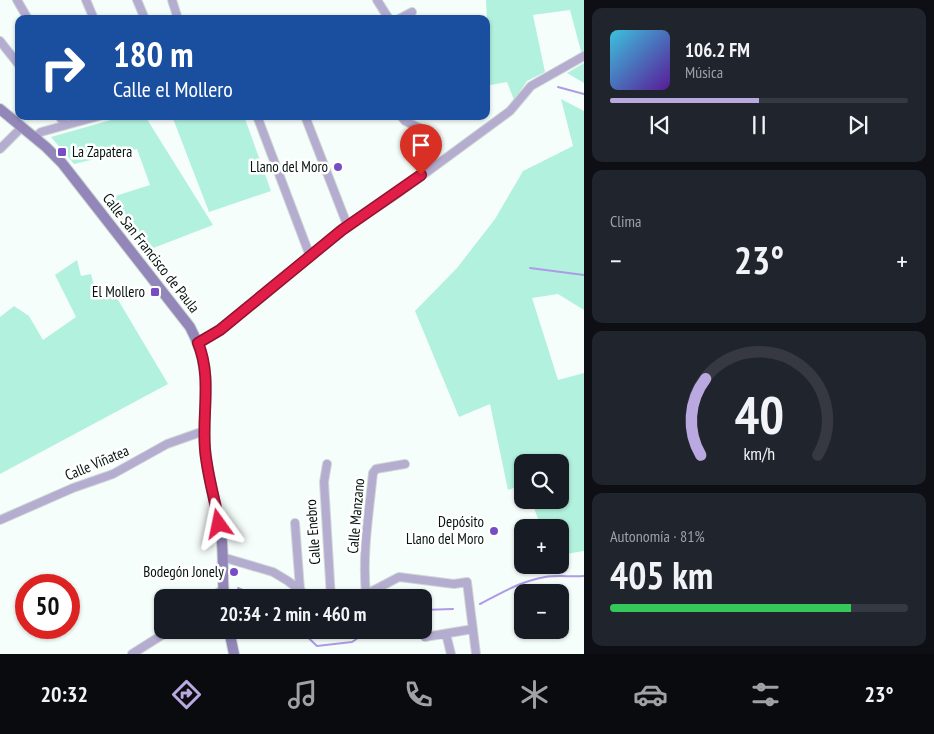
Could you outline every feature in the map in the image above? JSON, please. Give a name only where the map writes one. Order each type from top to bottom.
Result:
[{"type":"main road","name":"Calle San Francisco de Paula","points":[[0,109],[35,137],[62,163],[190,327],[198,343],[205,365],[207,381],[204,432],[208,472],[221,535],[223,589]]},
{"type":"main road","points":[[231,639],[234,654]]},
{"type":"street","points":[[86,0],[92,15]]},
{"type":"street","points":[[137,0],[143,15]]},
{"type":"street","points":[[172,0],[177,15]]},
{"type":"street","points":[[377,0],[386,15]]},
{"type":"street","points":[[20,1],[26,15]]},
{"type":"street","points":[[406,15],[412,12]]},
{"type":"street","points":[[0,41],[15,60]]},
{"type":"street","points":[[198,343],[220,330],[348,227],[510,111],[531,86],[584,56]]},
{"type":"street","points":[[62,120],[66,125]]},
{"type":"street","points":[[35,137],[41,132],[80,120]]},
{"type":"street","points":[[259,120],[310,256]]},
{"type":"street","points":[[307,120],[348,227]]},
{"type":"street","points":[[404,120],[424,130],[434,166]]},
{"type":"street","points":[[0,149],[22,127]]},
{"type":"street","name":"Calle Viñatea","points":[[0,520],[73,488],[113,474],[167,444],[204,432]]},
{"type":"street","name":"Calle Enebro","points":[[326,464],[324,482],[330,589]]},
{"type":"street","name":"Calle Manzano","points":[[363,589],[373,473],[376,469],[405,464]]},
{"type":"street","points":[[295,523],[300,589]]},
{"type":"street","points":[[222,557],[272,572],[300,589]]},
{"type":"street","points":[[376,589],[399,577],[454,584],[467,582],[476,654]]},
{"type":"street","points":[[432,637],[473,629]]},
{"type":"street","points":[[446,634],[450,654]]},
{"type":"street","points":[[132,654],[156,639]]},
{"type":"green space","points":[[486,0],[584,0],[584,53],[582,55],[570,10],[533,15],[545,72],[527,81],[514,100],[507,82],[490,85],[490,15],[487,15]]},
{"type":"green space","points":[[584,63],[584,83],[567,73]]},
{"type":"green space","points":[[561,99],[584,111],[584,310],[558,294],[532,298],[558,380],[584,373],[584,551],[569,554],[569,519],[538,519],[534,509],[569,509],[569,454],[514,454],[514,488],[508,490],[490,404],[459,417],[415,311],[457,268],[495,219],[523,171],[573,146]]},
{"type":"green space","points":[[111,120],[147,120],[213,225],[143,252],[103,200],[150,185],[137,149],[74,164],[51,137]]},
{"type":"green space","points":[[174,120],[245,120],[271,191],[209,212]]},
{"type":"green space","points":[[77,260],[81,276],[91,274],[93,282],[105,299],[114,293],[168,384],[0,474],[0,317],[14,306],[29,316],[43,340],[76,317],[55,275]]},
{"type":"waterway","points":[[558,87],[584,94]]},
{"type":"waterway","points":[[530,268],[584,275]]},
{"type":"waterway","points":[[480,604],[528,581],[550,576],[584,576]]},
{"type":"waterway","points":[[432,610],[453,609]]},
{"type":"waterway","points":[[310,639],[317,646],[352,642],[356,639]]},
{"type":"place","name":"La Zapatera","points":[[62,152]]},
{"type":"place","name":"Llano del Moro","points":[[338,167]]},
{"type":"place","name":"El Mollero","points":[[155,292]]},
{"type":"place","name":"Depósito Llano del Moro","points":[[494,531]]},
{"type":"place","name":"Bodegón Jonely","points":[[234,572]]},
{"type":"route","points":[[219,524],[205,452],[204,432],[207,381],[205,365],[198,343],[220,330],[342,230],[397,194],[421,175]]}]
